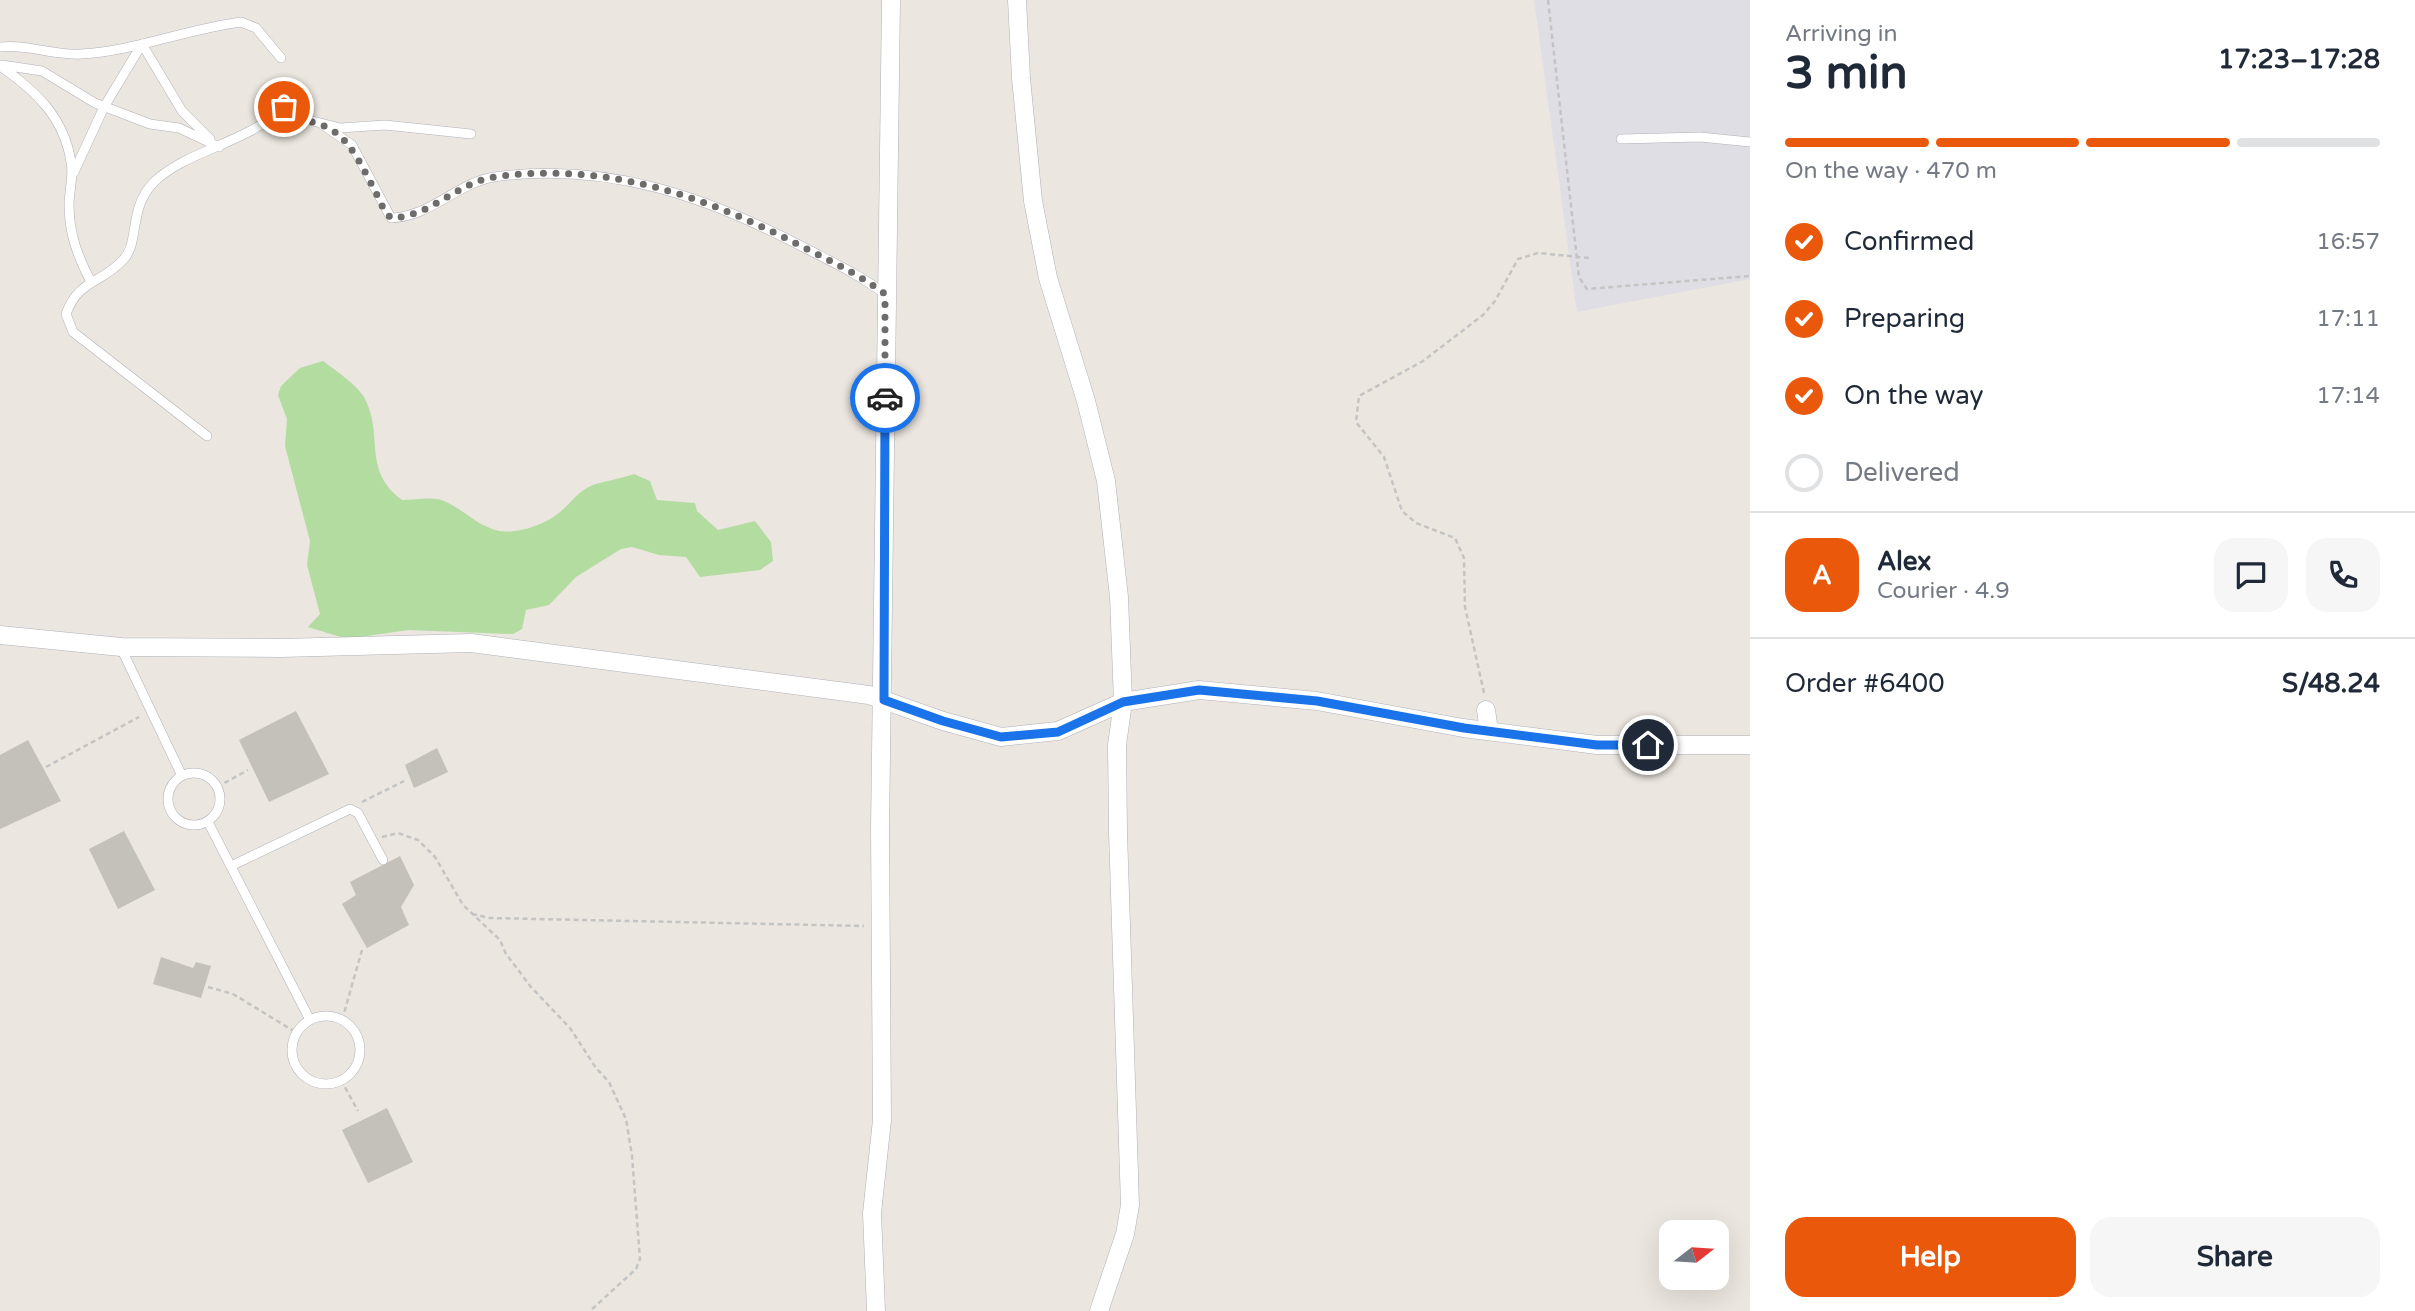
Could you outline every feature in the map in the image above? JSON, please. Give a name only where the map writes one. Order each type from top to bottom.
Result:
[{"type":"street","points":[[876,1311],[872,1213],[882,1120],[885,294],[891,0]]},
{"type":"street","points":[[1017,0],[1026,131],[1041,245],[1106,481],[1120,609],[1123,702],[1117,746],[1118,832],[1130,1205],[1125,1234],[1099,1311]]},
{"type":"street","points":[[0,635],[121,647],[281,648],[471,643],[869,695],[943,721],[1001,737],[1058,732],[1123,702],[1199,690],[1317,701],[1489,731],[1597,745],[1750,745]]},
{"type":"street","points":[[1486,710],[1489,731]]},
{"type":"lane","points":[[0,47],[36,47],[60,54],[81,54],[142,44],[241,22],[256,28],[281,58]]},
{"type":"lane","points":[[71,184],[78,160],[104,107],[142,44]]},
{"type":"lane","points":[[142,44],[182,111],[219,147]]},
{"type":"lane","points":[[0,66],[42,71],[104,107],[150,124],[179,128],[219,147]]},
{"type":"lane","points":[[0,66],[41,97],[62,130],[72,164],[72,238],[91,282]]},
{"type":"lane","points":[[207,436],[73,332],[66,314],[74,295],[125,259],[133,236],[134,217],[142,197],[152,184],[172,169],[247,134],[284,107]]},
{"type":"lane","points":[[275,116],[356,129],[405,127],[471,134]]},
{"type":"lane","points":[[323,125],[352,145],[391,218],[421,211],[492,177],[563,175],[627,178],[684,194],[766,227],[840,265],[885,294]]},
{"type":"lane","points":[[1621,139],[1700,137],[1750,142]]},
{"type":"lane","points":[[121,647],[182,776]]},
{"type":"lane","points":[[198,773],[217,787],[220,802],[208,822],[192,826],[183,824],[171,812],[168,796],[175,780],[182,776],[198,773]]},
{"type":"lane","points":[[231,866],[350,809],[358,813],[383,860]]},
{"type":"lane","points":[[208,822],[310,1020]]},
{"type":"lane","points":[[329,1016],[342,1020],[356,1034],[360,1053],[352,1071],[341,1080],[320,1083],[300,1072],[293,1051],[297,1034],[310,1020],[329,1016]]},
{"type":"path","points":[[1548,0],[1579,278],[1587,289],[1750,276]]},
{"type":"path","points":[[1486,710],[1465,607],[1464,558],[1455,538],[1416,523],[1402,510],[1384,457],[1356,422],[1356,406],[1359,396],[1423,361],[1483,315],[1495,302],[1518,259],[1538,253],[1589,258]]},
{"type":"path","points":[[46,767],[151,710]]},
{"type":"path","points":[[217,787],[248,769]]},
{"type":"path","points":[[350,809],[404,780]]},
{"type":"path","points":[[372,841],[398,833],[418,841],[435,857],[471,914],[500,940],[506,954],[531,988],[570,1028],[596,1068],[609,1082],[626,1119],[632,1156],[640,1259],[636,1269],[590,1311]]},
{"type":"path","points":[[471,914],[517,919],[881,925]]},
{"type":"path","points":[[342,1020],[362,950]]},
{"type":"path","points":[[208,987],[233,994],[297,1034]]},
{"type":"path","points":[[341,1080],[358,1111]]},
{"type":"shaded area","points":[[1534,0],[1750,0],[1750,279],[1577,312]]},
{"type":"green space","points":[[323,361],[364,397],[373,425],[377,464],[389,488],[402,500],[439,500],[492,529],[507,532],[540,524],[564,509],[588,488],[634,474],[650,481],[657,500],[695,503],[697,511],[718,530],[755,521],[771,542],[773,561],[760,570],[700,577],[686,557],[659,555],[632,547],[621,549],[576,577],[549,605],[526,610],[522,629],[513,634],[408,630],[347,639],[308,627],[320,614],[307,565],[310,541],[285,446],[287,419],[278,395],[281,386],[300,368]]},
{"type":"building","points":[[296,711],[329,774],[269,802],[239,740]]},
{"type":"building","points":[[28,740],[61,801],[0,829],[0,755]]},
{"type":"building","points":[[437,748],[448,772],[414,788],[405,765]]},
{"type":"building","points":[[124,831],[155,890],[118,909],[89,849]]},
{"type":"building","points":[[400,856],[414,885],[401,907],[409,925],[367,948],[342,904],[356,895],[350,882]]},
{"type":"building","points":[[161,957],[193,968],[196,962],[211,966],[201,998],[153,984]]},
{"type":"building","points":[[387,1108],[413,1162],[368,1183],[342,1130]]},
{"type":"way so far","points":[[284,107],[275,116],[304,119],[323,125],[352,145],[387,215],[391,218],[421,211],[492,177],[563,175],[627,178],[684,194],[776,232],[866,279],[885,294],[885,398]]},
{"type":"route","points":[[885,398],[884,700],[943,721],[1001,737],[1058,732],[1123,702],[1199,690],[1317,701],[1464,728],[1597,745],[1648,745]]}]
